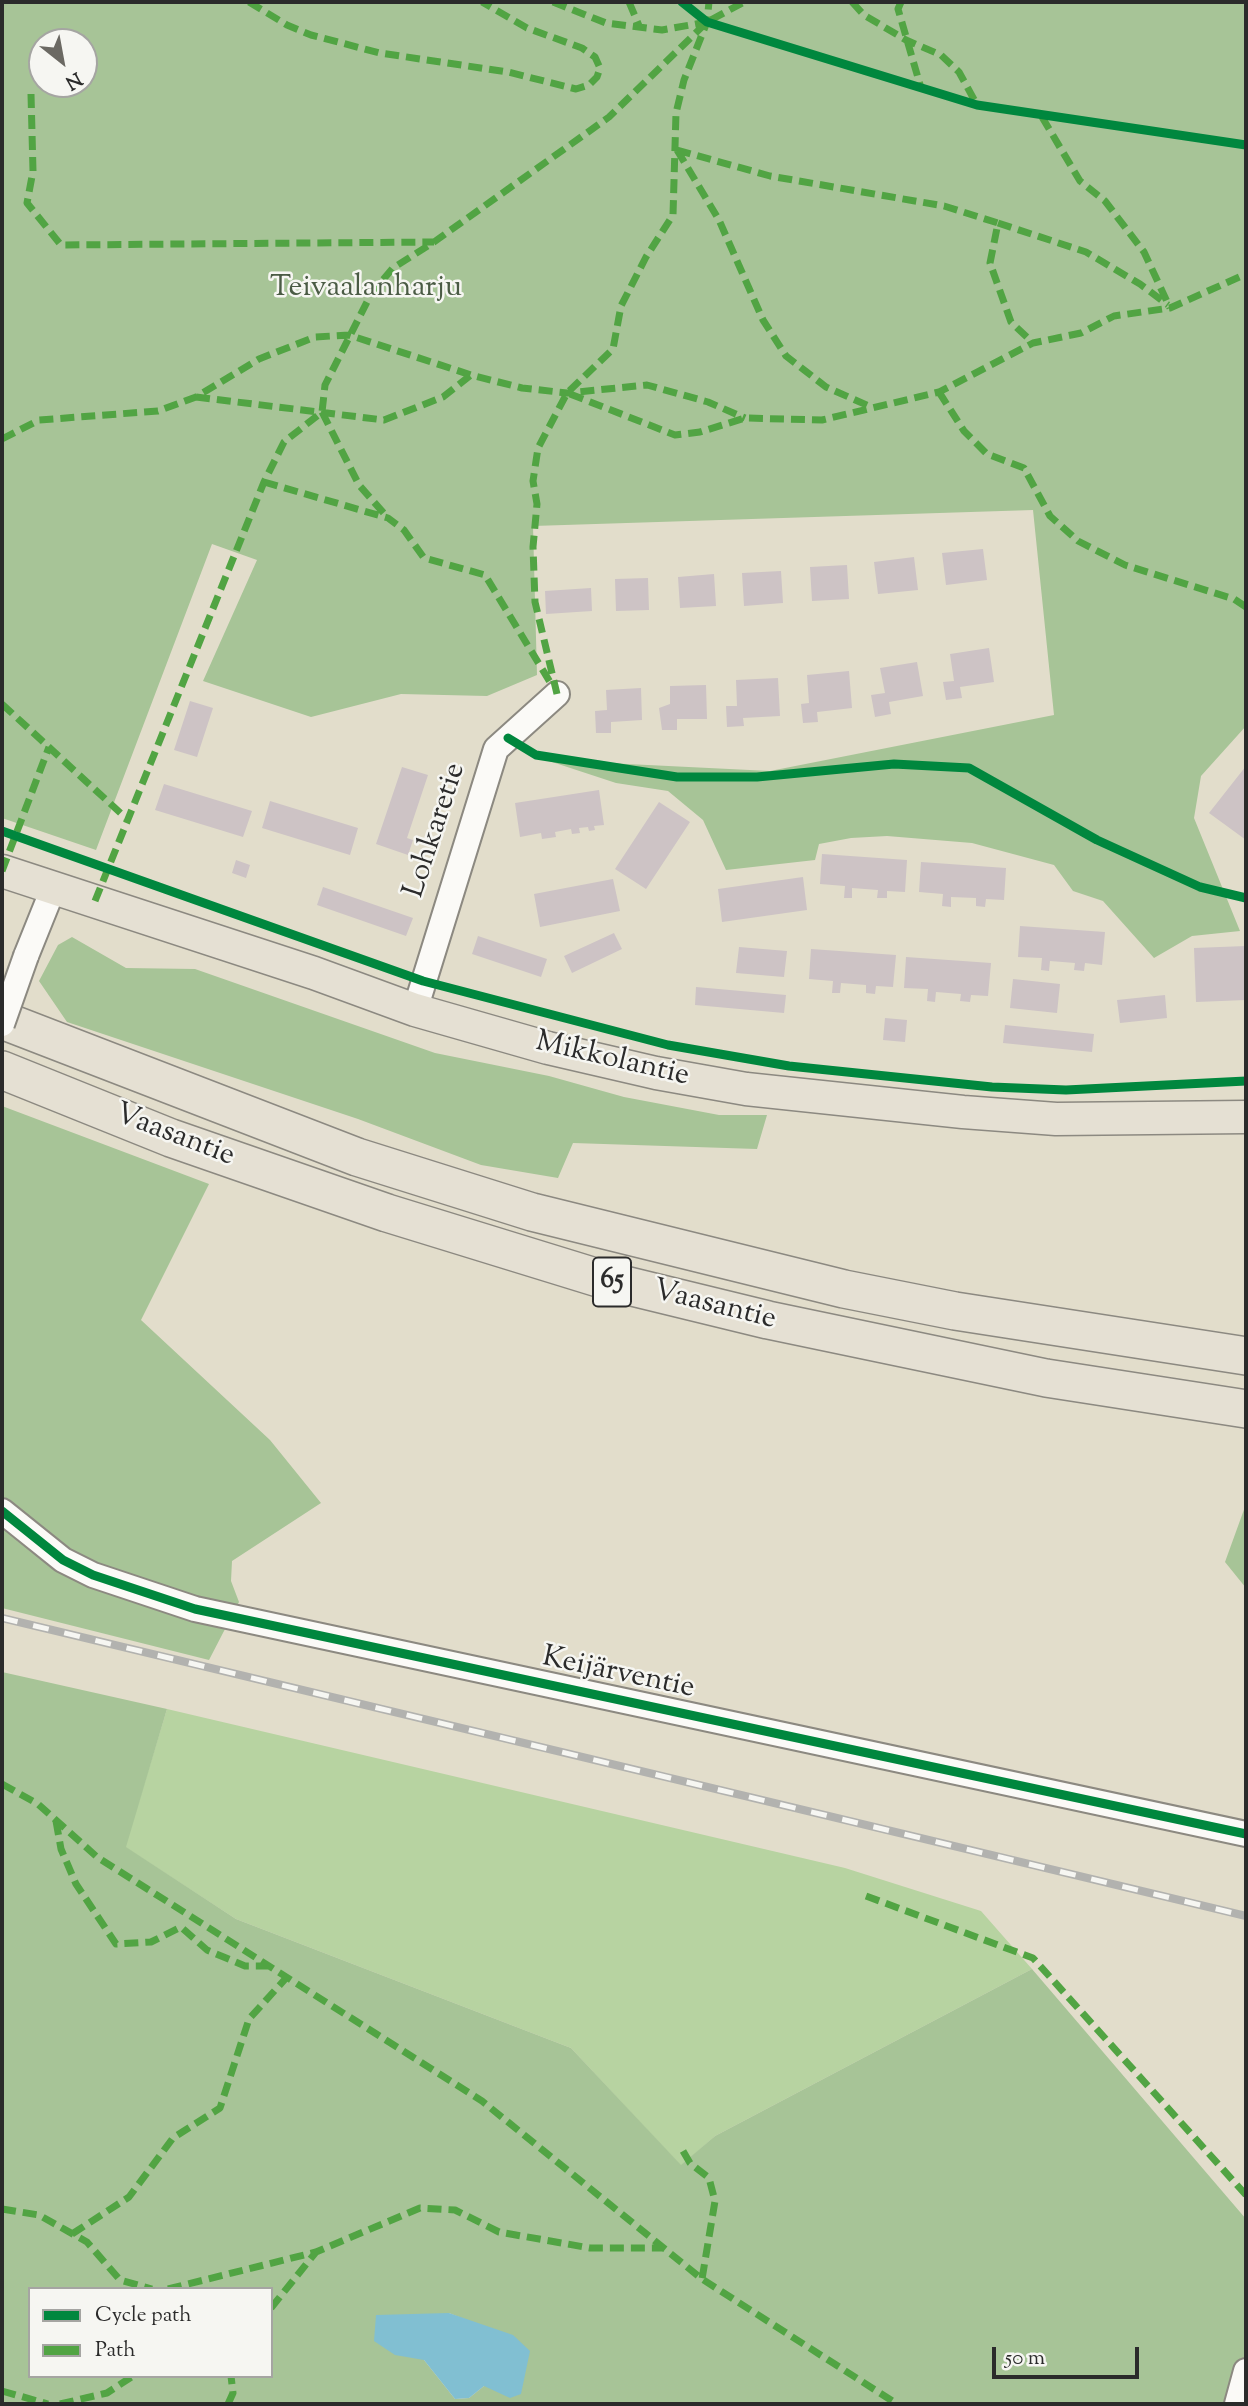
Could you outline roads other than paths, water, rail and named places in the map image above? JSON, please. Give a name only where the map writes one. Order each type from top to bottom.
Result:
[{"type":"highway","name":"Vaasantie","points":[[2,1022],[357,1157],[545,1215],[844,1289],[955,1311],[1246,1356]]},
{"type":"highway","name":"Vaasantie","points":[[2,1069],[171,1138],[387,1213],[608,1281],[768,1320],[1045,1378],[1246,1409]]},
{"type":"main road","name":"Mikkolantie","points":[[2,871],[314,973],[415,1010],[548,1048],[746,1089],[878,1105],[1056,1119],[1246,1117]]},
{"type":"street","name":"Lohkaretie","points":[[415,1010],[496,748],[557,694]]},
{"type":"street","points":[[2,1022],[53,889]]},
{"type":"street","name":"Keijärventie","points":[[2,1511],[63,1560],[93,1574],[195,1609],[1246,1834]]},
{"type":"street","points":[[1237,2404],[1246,2371]]},
{"type":"water","points":[[449,2313],[513,2335],[530,2351],[521,2394],[510,2398],[484,2386],[469,2398],[455,2399],[424,2360],[395,2355],[374,2341],[376,2315]]},
{"type":"railway","points":[[2,1618],[1246,1916]]},
{"type":"park label","name":"Teivaalanharju","points":[[366,290]]}]
